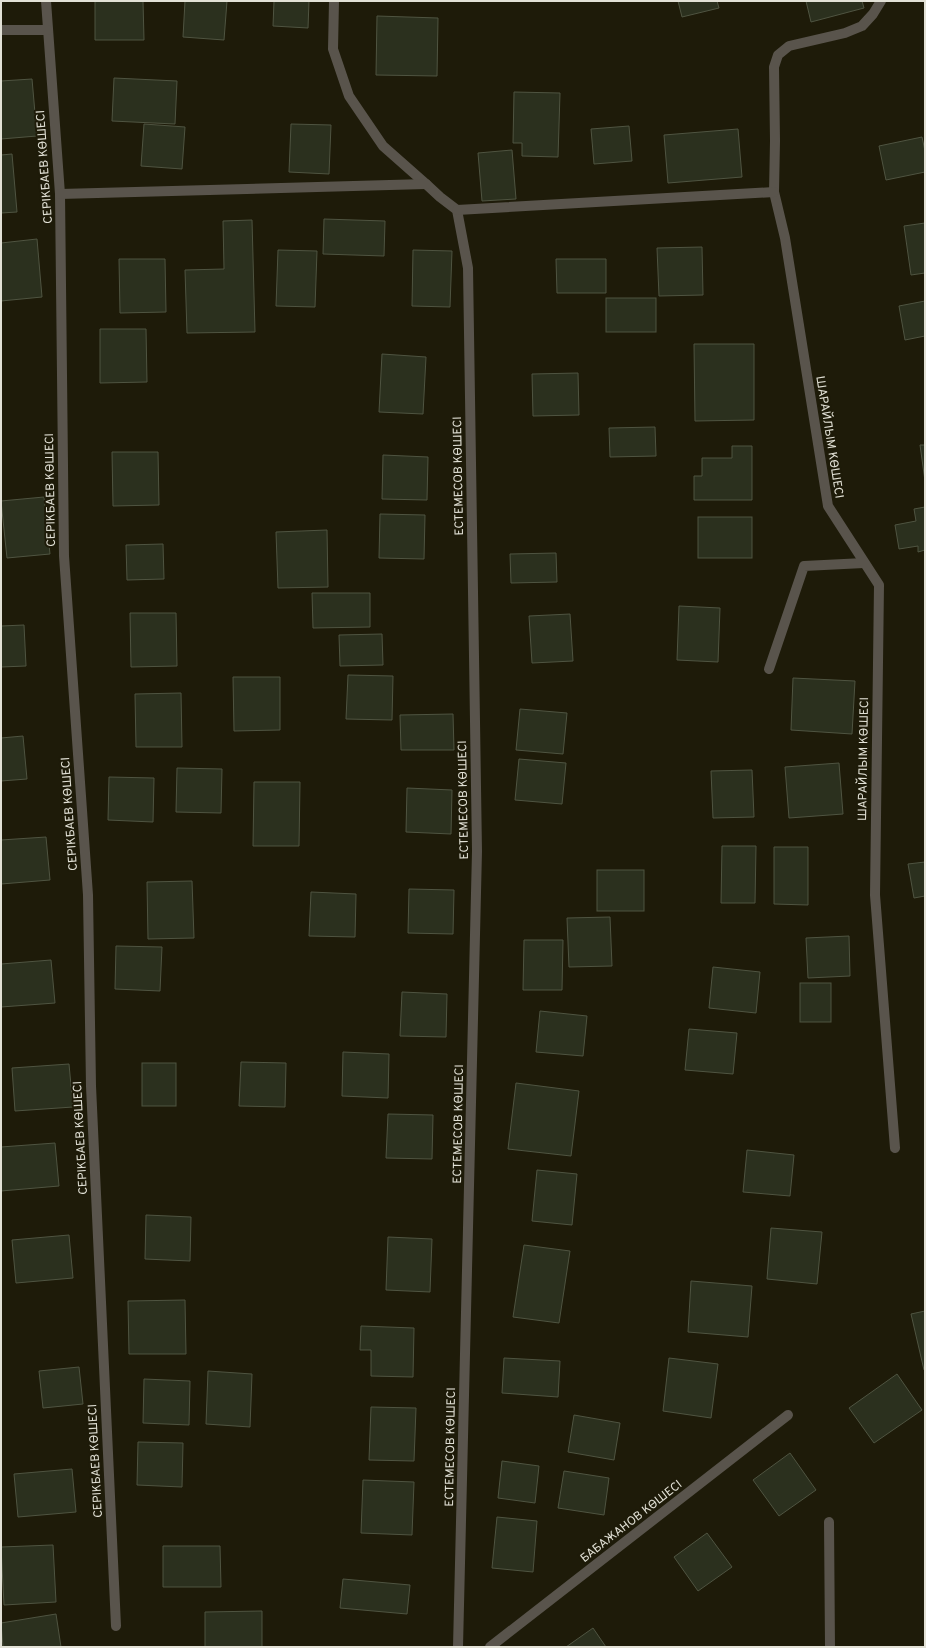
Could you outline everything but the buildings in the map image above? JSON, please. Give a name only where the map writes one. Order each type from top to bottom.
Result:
[{"type":"street","name":"СЕРІКБАЕВ КӨШЕСІ","points":[[46,1],[60,194],[64,556],[88,896],[91,1086],[116,1626]]},
{"type":"street","points":[[334,1],[333,49],[349,96],[383,146],[440,197],[457,210],[774,192]]},
{"type":"street","name":"ШАРАЙЛЫМ КӨШЕСІ","points":[[881,1],[873,14],[862,26],[845,33],[789,46],[778,55],[774,67],[774,192],[784,238],[828,506],[879,585],[875,895],[895,1148]]},
{"type":"street","points":[[1,30],[48,30]]},
{"type":"street","points":[[60,194],[426,184]]},
{"type":"street","name":"ЕСТЕМЕСОВ КӨШЕСІ","points":[[457,210],[468,268],[477,851],[458,1647]]},
{"type":"street","points":[[768,669],[804,566],[864,563]]},
{"type":"street","name":"БАБАЖАНОВ КӨШЕСІ","points":[[490,1647],[788,1415]]},
{"type":"street","points":[[829,1522],[830,1647]]}]
